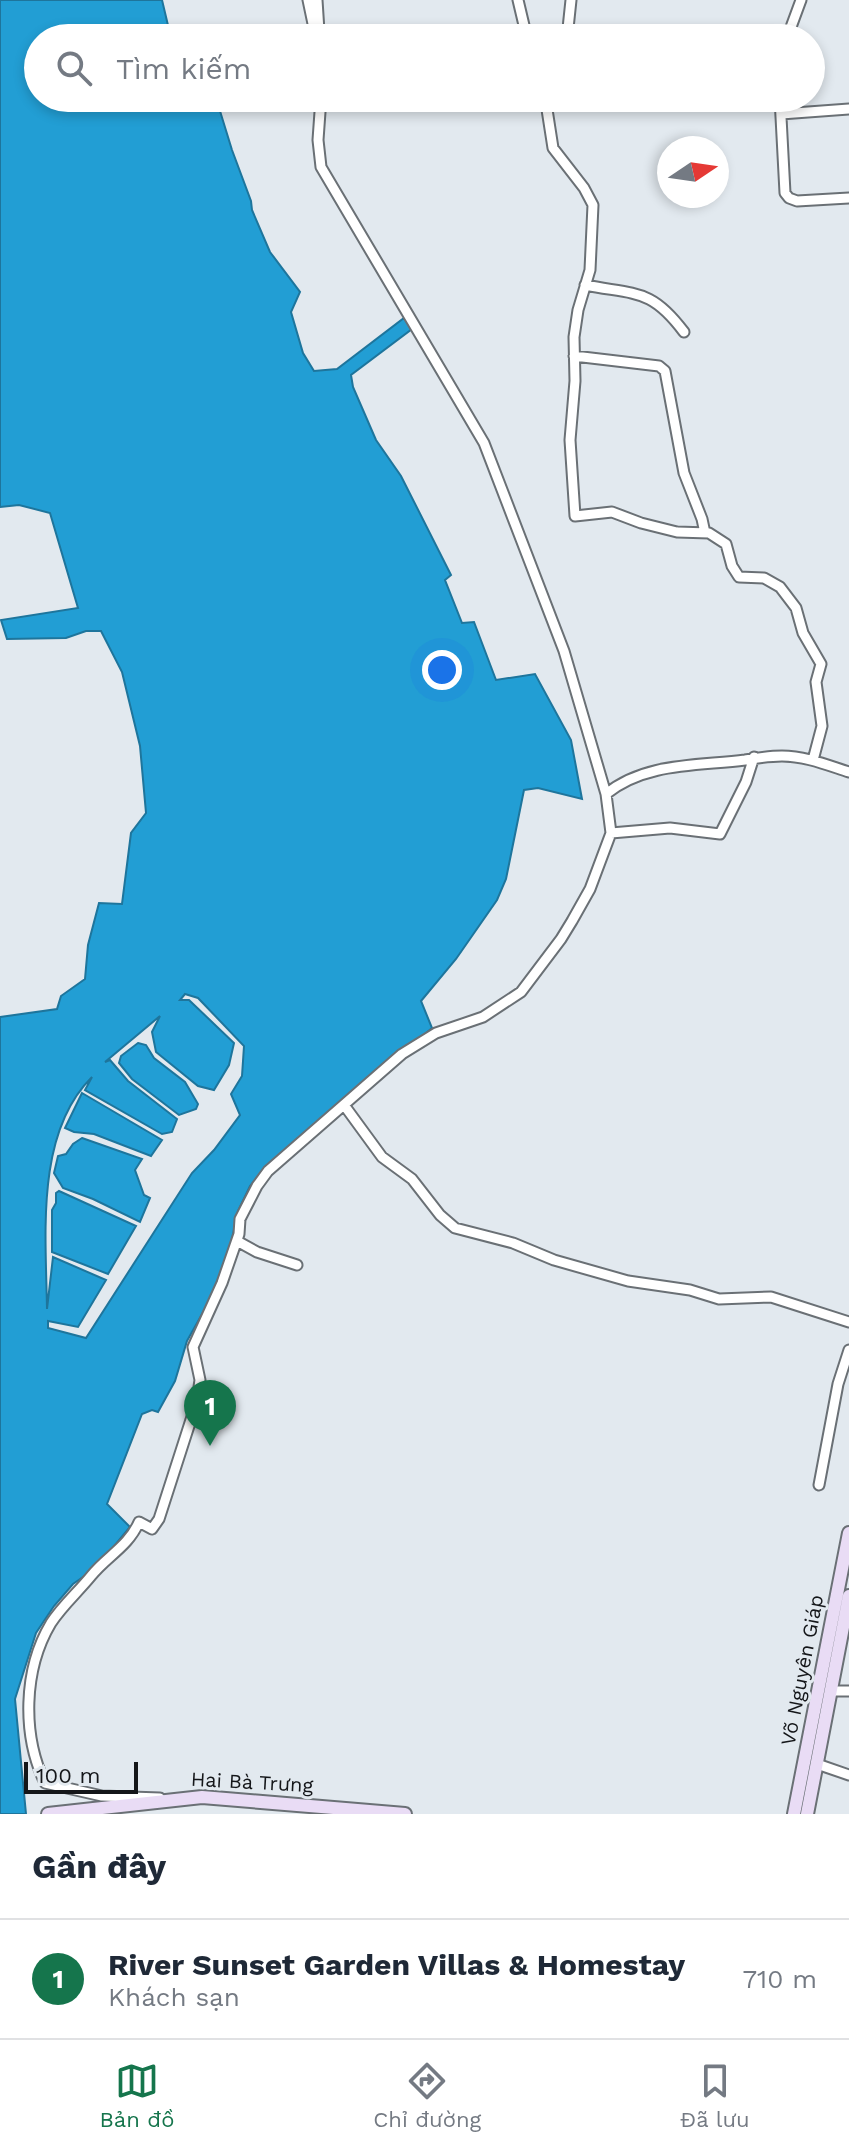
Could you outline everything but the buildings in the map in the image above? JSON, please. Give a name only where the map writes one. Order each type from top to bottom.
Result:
[{"type":"main road","name":"Võ Nguyên Giáp","points":[[794,1814],[849,1533]]},
{"type":"main road","name":"Võ Nguyên Giáp","points":[[807,1814],[849,1596]]},
{"type":"main road","name":"Hai Bà Trưng","points":[[49,1814],[171,1799],[223,1798],[405,1814]]},
{"type":"street","points":[[308,0],[314,24]]},
{"type":"street","points":[[317,0],[318,24]]},
{"type":"street","points":[[518,0],[524,24]]},
{"type":"street","points":[[568,24],[571,0]]},
{"type":"street","points":[[792,24],[801,0]]},
{"type":"street","points":[[825,111],[849,109]]},
{"type":"street","points":[[171,1799],[102,1796],[45,1783],[30,1736],[31,1685],[42,1644],[60,1611],[102,1564],[132,1538],[139,1522],[152,1529],[159,1519],[197,1401],[200,1380],[193,1347],[222,1283],[237,1241],[240,1219],[268,1171],[417,1044],[436,1033],[483,1017],[521,992],[567,930],[590,889],[611,833],[606,794],[556,626],[484,443],[321,167],[318,140],[320,112]]},
{"type":"street","points":[[549,112],[553,148],[593,205],[590,270],[574,337],[575,381],[570,440],[575,516],[612,512],[677,532],[714,535],[726,544],[732,566],[739,577],[772,580],[796,608],[806,641],[821,664],[816,682],[822,726],[813,760]]},
{"type":"street","points":[[808,112],[781,114],[785,193],[797,201],[849,198]]},
{"type":"street","points":[[585,285],[651,298],[662,305],[684,332]]},
{"type":"street","points":[[574,356],[659,366],[665,371],[684,473],[705,533]]},
{"type":"street","points":[[606,794],[622,783],[665,768],[754,757],[782,756],[813,760],[849,772]]},
{"type":"street","points":[[611,833],[670,828],[720,834],[746,782],[754,757]]},
{"type":"street","points":[[344,1105],[382,1157],[412,1179],[440,1215],[455,1228],[513,1243],[546,1257],[628,1281],[690,1290],[719,1299],[771,1297],[849,1322]]},
{"type":"street","points":[[237,1241],[257,1252],[297,1265]]},
{"type":"street","points":[[819,1485],[838,1384],[849,1350]]},
{"type":"street","points":[[831,1691],[849,1691]]},
{"type":"street","points":[[817,1764],[849,1775]]},
{"type":"water","points":[[0,0],[162,0],[168,24],[24,24],[24,112],[220,112],[252,210],[270,252],[300,292],[291,312],[303,353],[314,371],[337,369],[404,318],[412,329],[351,375],[353,387],[376,440],[401,476],[451,575],[445,580],[462,623],[474,622],[496,680],[535,674],[571,740],[582,799],[538,788],[524,790],[506,879],[497,900],[456,959],[421,1001],[432,1028],[264,1169],[250,1186],[238,1211],[227,1262],[187,1341],[175,1381],[158,1412],[152,1410],[142,1414],[107,1504],[130,1527],[96,1568],[73,1584],[36,1633],[15,1699],[26,1814],[0,1814],[0,1017],[57,1009],[61,996],[85,979],[88,945],[99,903],[122,904],[131,833],[146,813],[140,746],[122,672],[101,631],[86,631],[66,638],[7,639],[1,620],[78,608],[50,513],[19,505],[0,507]],"holes":[[[185,994],[198,998],[244,1046],[242,1076],[231,1094],[240,1115],[192,1173],[86,1338],[48,1328],[48,1321],[78,1327],[106,1280],[53,1257],[47,1309],[46,1218],[52,1156],[74,1100],[92,1077],[85,1090],[162,1134],[172,1132],[177,1119],[128,1081],[110,1060],[105,1062],[160,1016],[152,1032],[156,1052],[198,1086],[214,1090],[229,1065],[234,1043],[189,1000],[180,1000]]]},
{"type":"water","points":[[138,1043],[146,1045],[154,1058],[185,1082],[198,1104],[196,1109],[179,1115],[132,1079],[119,1063],[121,1056]]},
{"type":"water","points":[[82,1093],[162,1140],[151,1156],[94,1134],[65,1128]]},
{"type":"water","points":[[82,1138],[142,1159],[135,1170],[144,1195],[150,1198],[140,1222],[63,1188],[54,1173],[58,1156],[66,1154]]},
{"type":"water","points":[[59,1191],[136,1226],[108,1274],[52,1252],[52,1210]]},
{"type":"place","name":"River Sunset Garden Villas & Homestay","points":[[210,1446]]}]
